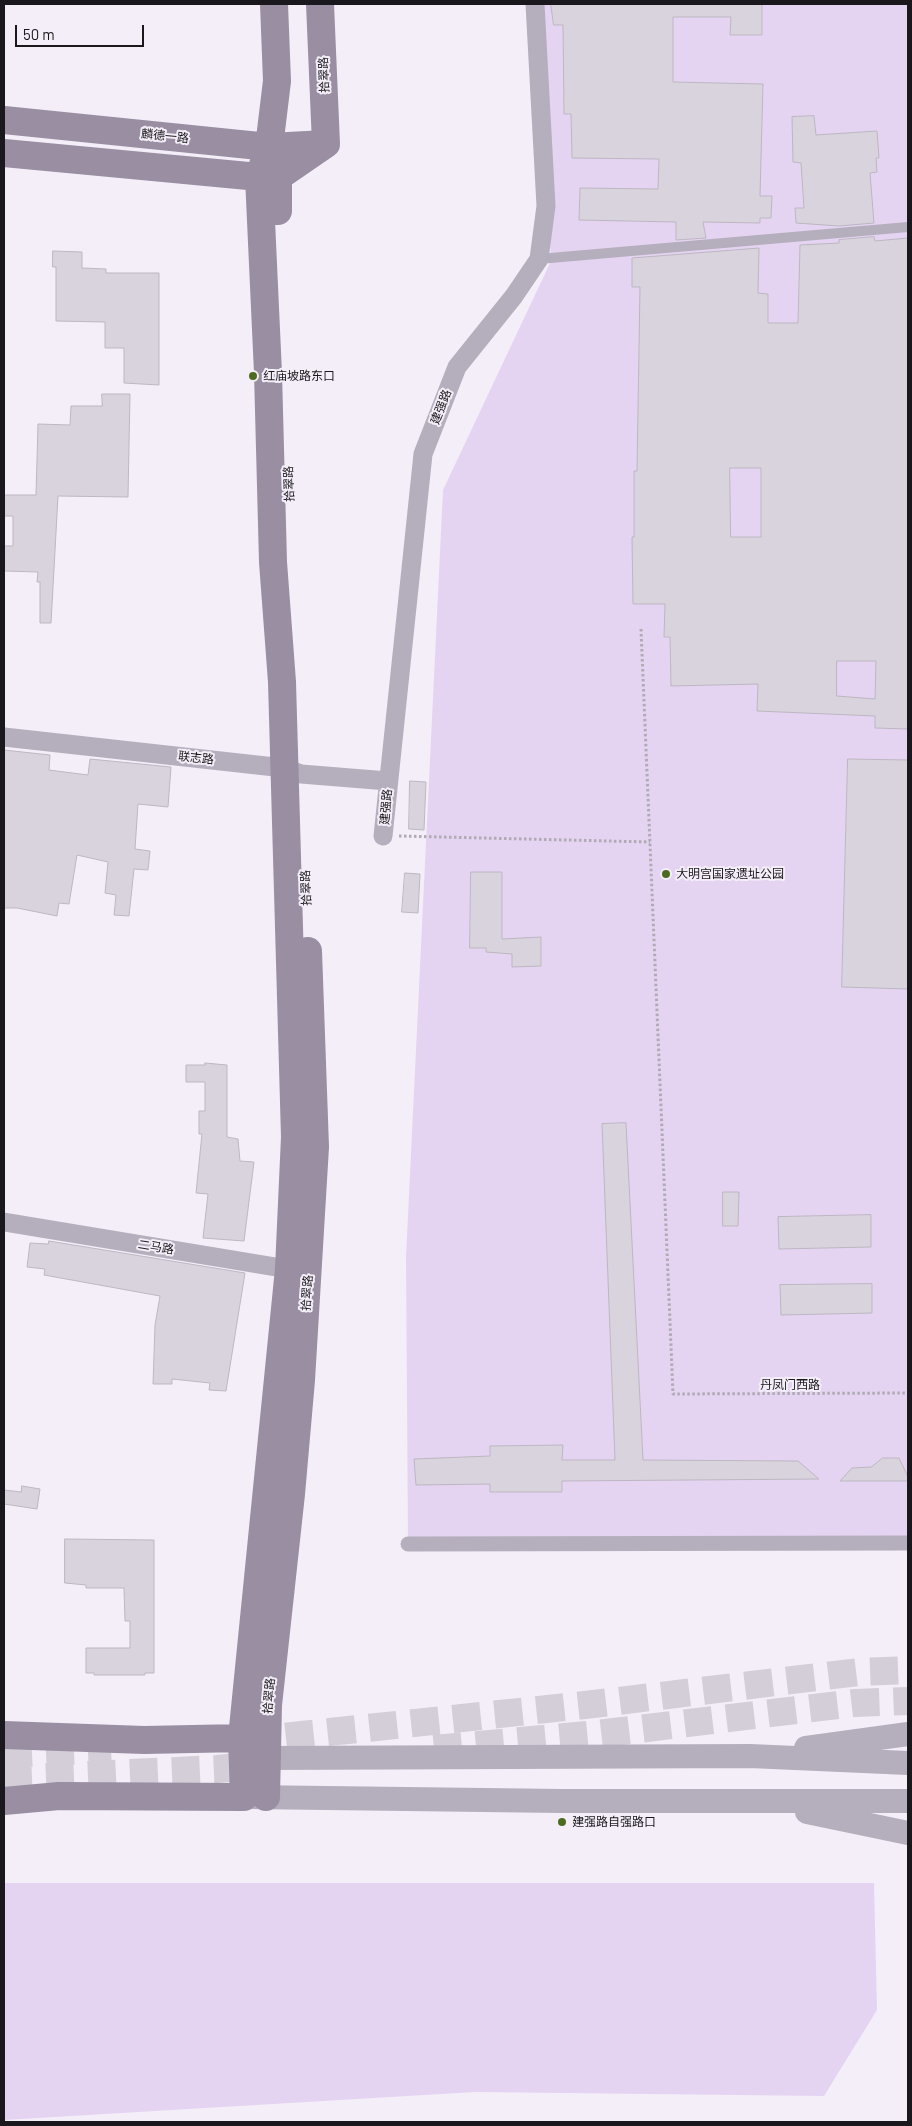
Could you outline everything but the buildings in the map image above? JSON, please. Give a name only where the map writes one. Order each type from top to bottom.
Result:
[{"type":"main road","name":"拾翠路","points":[[255,1797],[267,1758],[268,1705],[291,1494],[299,1271],[295,1137],[293,771],[282,673],[273,562],[268,373],[269,146],[277,81],[274,4]]},
{"type":"main road","name":"拾翠路","points":[[320,4],[326,144]]},
{"type":"main road","name":"麟德一路","points":[[4,120],[269,146],[326,144]]},
{"type":"main road","points":[[4,153],[269,177],[326,144]]},
{"type":"main road","name":"拾翠路","points":[[255,1797],[242,1738],[299,1271]]},
{"type":"main road","points":[[4,1735],[144,1740],[242,1738]]},
{"type":"main road","points":[[4,1801],[59,1796],[255,1797]]},
{"type":"street","name":"建强路","points":[[383,836],[423,454],[457,367],[514,296],[539,260],[546,206],[535,4]]},
{"type":"street","name":"联志路","points":[[4,736],[388,781]]},
{"type":"street","name":"二马路","points":[[4,1222],[299,1271]]},
{"type":"street","points":[[408,1544],[908,1544]]},
{"type":"street","points":[[750,1756],[908,1734]]},
{"type":"street","points":[[242,1738],[267,1758],[750,1756],[908,1763]]},
{"type":"street","points":[[255,1797],[759,1802],[908,1801]]},
{"type":"street","points":[[759,1802],[908,1833]]},
{"type":"lane","points":[[539,260],[908,227]]},
{"type":"path","points":[[383,836],[650,842],[641,629]]},
{"type":"path","name":"丹凤门西路","points":[[650,842],[673,1394],[908,1393]]},
{"type":"shaded area","name":"大明宫国家遗址公园","points":[[538,4],[908,4],[908,1545],[408,1544],[406,1257],[443,490],[551,261]]},
{"type":"shaded area","points":[[4,1883],[874,1883],[877,2010],[824,2096],[475,2092],[4,2120]]},
{"type":"tunnel","points":[[244,1741],[585,1705],[859,1672],[908,1670]]},
{"type":"tunnel","points":[[434,1749],[597,1734],[855,1703],[908,1701]]},
{"type":"tunnel","points":[[4,1754],[111,1749]]},
{"type":"tunnel","points":[[4,1779],[217,1769],[267,1764]]},
{"type":"place","name":"红庙坡路东口","points":[[253,376]]},
{"type":"place","name":"大明宫国家遗址公园","points":[[666,874]]},
{"type":"place","name":"建强路自强路口","points":[[562,1822]]}]
